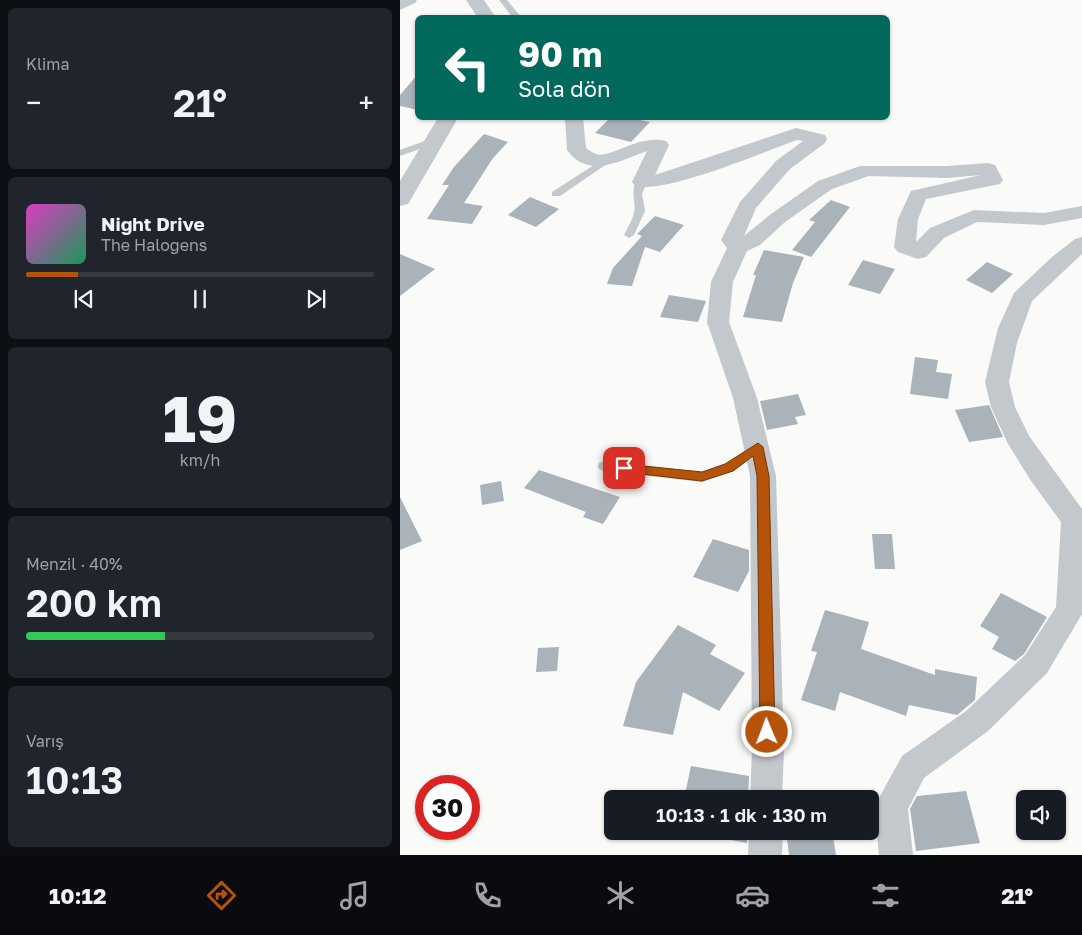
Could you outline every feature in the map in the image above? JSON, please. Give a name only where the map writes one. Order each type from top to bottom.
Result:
[{"type":"street","points":[[400,5],[409,0]]},
{"type":"street","points":[[475,0],[485,15]]},
{"type":"street","points":[[400,199],[433,141],[449,120]]},
{"type":"street","points":[[574,120],[577,150],[593,160],[615,158],[648,142],[659,145],[642,182],[661,181],[796,134],[818,139],[783,165],[747,206],[732,240],[738,247]]},
{"type":"street","points":[[766,790],[763,476],[758,447],[745,398],[718,322],[722,282],[738,247],[753,240],[778,218],[825,185],[867,170],[947,172],[988,169],[993,180],[918,195],[908,219],[905,247],[918,252],[937,233],[974,216],[1044,218],[1082,212]]},
{"type":"street","points":[[896,855],[891,807],[914,766],[977,721],[1036,664],[1070,609],[1075,520],[1044,480],[1015,435],[996,387],[1004,345],[1022,298],[1078,248]]},
{"type":"street","points":[[765,855],[766,840]]},
{"type":"lane","points":[[503,0],[516,15]]},
{"type":"lane","points":[[400,153],[433,141]]},
{"type":"lane","points":[[556,194],[608,159]]},
{"type":"lane","points":[[629,235],[640,211],[637,194],[642,182]]},
{"type":"lane","points":[[604,466],[702,476],[729,468],[758,447]]},
{"type":"building","points":[[415,78],[415,109],[400,106],[400,95]]},
{"type":"building","points":[[608,120],[640,120],[650,122],[631,142],[595,133]]},
{"type":"building","points":[[484,134],[508,142],[493,158],[464,203],[483,206],[472,224],[427,219],[449,185],[442,185],[454,167]]},
{"type":"building","points":[[530,197],[559,209],[536,227],[508,215]]},
{"type":"building","points":[[831,200],[850,207],[811,257],[792,250],[815,222],[809,220]]},
{"type":"building","points":[[655,216],[684,225],[660,252],[645,247],[632,286],[607,284],[613,268],[642,236],[637,234]]},
{"type":"building","points":[[764,250],[804,257],[793,283],[782,322],[743,317],[756,275],[753,275]]},
{"type":"building","points":[[400,254],[435,269],[400,296]]},
{"type":"building","points":[[863,260],[895,269],[880,294],[848,285]]},
{"type":"building","points":[[987,262],[1013,274],[992,293],[966,280]]},
{"type":"building","points":[[669,295],[706,301],[698,322],[660,317]]},
{"type":"building","points":[[915,357],[938,360],[936,372],[952,374],[948,399],[910,394]]},
{"type":"building","points":[[798,394],[806,415],[795,417],[798,424],[767,430],[760,401]]},
{"type":"building","points":[[989,405],[1003,437],[969,442],[955,410]]},
{"type":"building","points":[[539,470],[620,497],[603,524],[583,517],[586,512],[524,488]]},
{"type":"building","points":[[501,481],[504,501],[482,505],[480,485]]},
{"type":"building","points":[[400,497],[422,541],[400,550]]},
{"type":"building","points":[[872,534],[892,534],[895,569],[875,569]]},
{"type":"building","points":[[713,539],[749,550],[749,571],[738,592],[693,577]]},
{"type":"building","points":[[1001,593],[1047,617],[1024,654],[1015,661],[992,649],[999,637],[980,626]]},
{"type":"building","points":[[825,610],[869,622],[861,649],[935,675],[935,669],[977,677],[975,700],[957,715],[909,705],[906,716],[840,692],[835,711],[801,700],[817,652],[811,651]]},
{"type":"building","points":[[678,625],[716,645],[710,654],[745,673],[719,711],[683,692],[673,735],[623,726],[636,682]]},
{"type":"building","points":[[559,647],[557,671],[536,672],[538,648]]},
{"type":"building","points":[[691,766],[749,776],[748,790],[686,790]]},
{"type":"building","points":[[966,791],[980,843],[916,851],[910,809],[917,796]]},
{"type":"building","points":[[731,840],[747,840],[747,843]]},
{"type":"building","points":[[787,840],[834,840],[836,855],[789,855]]},
{"type":"route","points":[[624,468],[702,476],[729,468],[758,447],[763,476],[767,732]]}]
